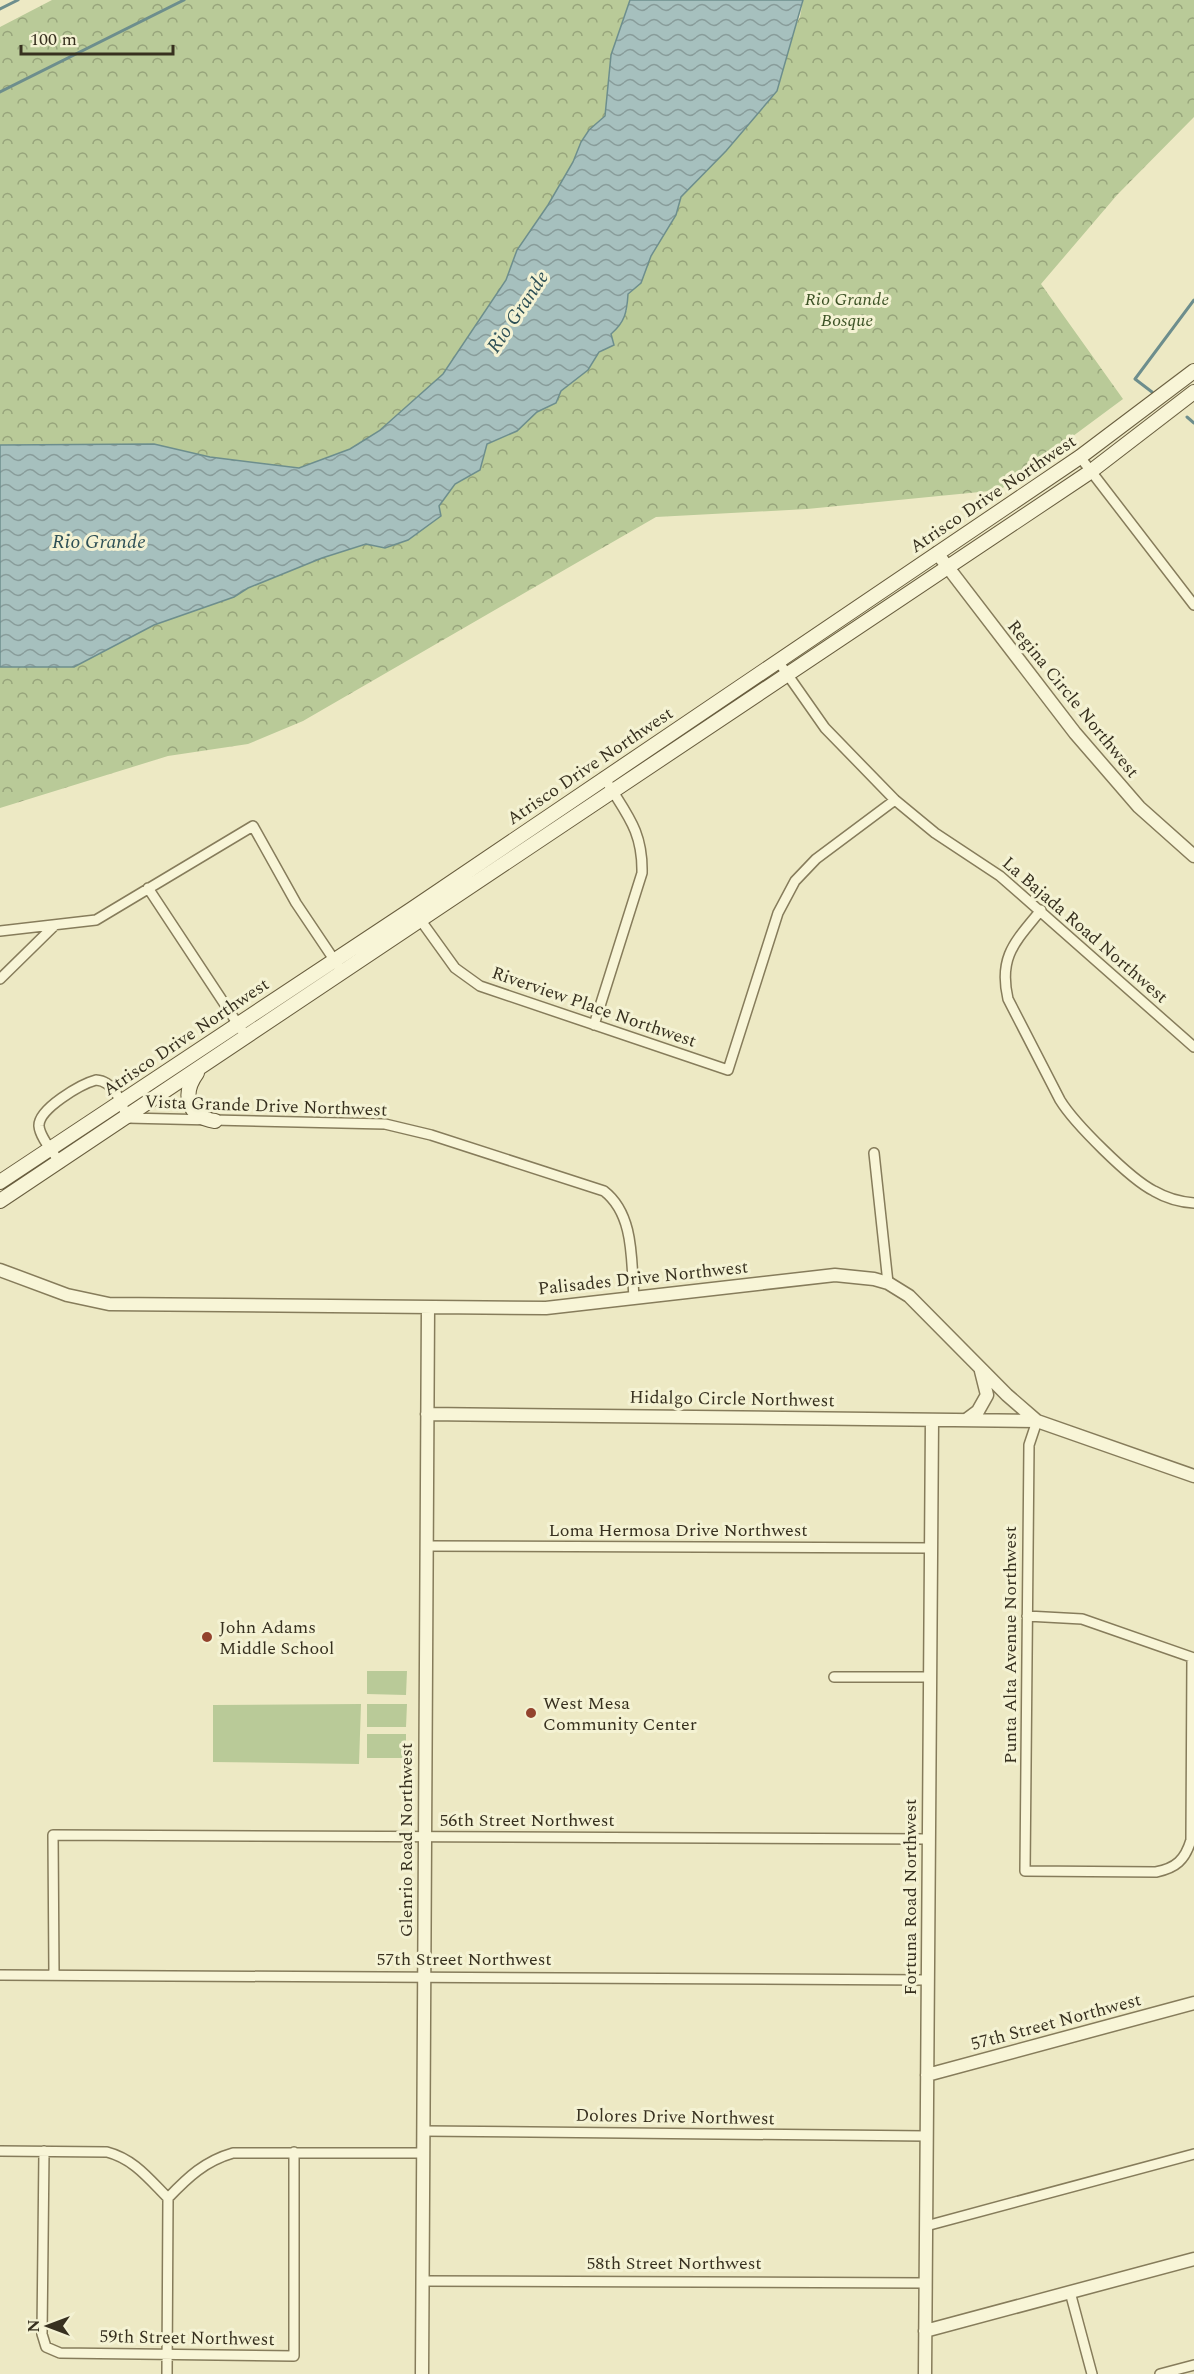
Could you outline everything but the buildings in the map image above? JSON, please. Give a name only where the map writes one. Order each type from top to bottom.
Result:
[{"type":"main road","name":"Atrisco Drive Northwest","points":[[0,1182],[412,909],[1080,457],[1193,372]]},
{"type":"main road","name":"Atrisco Drive Northwest","points":[[0,1201],[200,1070],[1090,472],[1194,392]]},
{"type":"main road","points":[[200,1070],[189,1088],[188,1100],[198,1116],[216,1121]]},
{"type":"street","points":[[1080,457],[1194,605]]},
{"type":"street","name":"Regina Circle Northwest","points":[[937,553],[946,568],[1075,734],[1139,807],[1194,856]]},
{"type":"street","name":"La Bajada Road Northwest","points":[[778,661],[825,728],[895,800],[935,833],[1000,876],[1194,1047]]},
{"type":"street","points":[[594,1025],[642,873],[643,851],[638,831],[604,777]]},
{"type":"street","name":"Riverview Place Northwest","points":[[412,909],[455,968],[480,986],[728,1070],[778,913],[795,881],[816,859],[895,800]]},
{"type":"street","points":[[0,932],[96,920],[253,826],[296,903],[343,973]]},
{"type":"street","points":[[148,888],[247,1038]]},
{"type":"street","points":[[1041,910],[1011,948],[1005,964],[1004,983],[1008,999],[1055,1090],[1070,1116],[1143,1185],[1169,1198],[1194,1203]]},
{"type":"street","points":[[0,979],[55,925]]},
{"type":"street","points":[[60,1163],[39,1126],[47,1108],[96,1080],[109,1084],[122,1102],[127,1118]]},
{"type":"street","name":"Vista Grande Drive Northwest","points":[[127,1118],[385,1124],[431,1135],[598,1188],[615,1200],[625,1221],[634,1297]]},
{"type":"street","points":[[874,1153],[888,1283]]},
{"type":"street","name":"Palisades Drive Northwest","points":[[0,1270],[67,1295],[109,1304],[546,1308],[835,1275],[856,1275],[888,1283],[928,1313],[1006,1395],[1037,1421],[1194,1476]]},
{"type":"street","name":"Glenrio Road Northwest","points":[[422,2374],[428,1306]]},
{"type":"street","points":[[966,1419],[978,1411],[987,1395],[980,1366]]},
{"type":"street","name":"Hidalgo Circle Northwest","points":[[427,1414],[1037,1421]]},
{"type":"street","name":"Fortuna Road Northwest","points":[[925,2374],[932,1420]]},
{"type":"street","name":"Punta Alta Avenue Northwest","points":[[1037,1421],[1029,1444],[1025,1871],[1156,1872],[1170,1869],[1181,1862],[1191,1840],[1193,1658]]},
{"type":"street","name":"Loma Hermosa Drive Northwest","points":[[426,1546],[930,1548]]},
{"type":"street","points":[[1027,1616],[1082,1619],[1193,1658]]},
{"type":"street","points":[[834,1677],[929,1677]]},
{"type":"street","name":"56th Street Northwest","points":[[54,1975],[53,1835],[928,1839]]},
{"type":"street","name":"57th Street Northwest","points":[[0,1975],[927,1980]]},
{"type":"street","name":"57th Street Northwest","points":[[927,2075],[1194,2003]]},
{"type":"street","name":"Dolores Drive Northwest","points":[[423,2131],[926,2136]]},
{"type":"street","points":[[0,2151],[107,2152],[122,2156],[135,2165],[168,2198],[167,2374]]},
{"type":"street","name":"59th Street Northwest","points":[[44,2151],[42,2334],[46,2347],[60,2353],[294,2356],[294,2152]]},
{"type":"street","points":[[168,2198],[200,2167],[214,2158],[233,2153],[423,2153]]},
{"type":"street","points":[[926,2226],[1194,2154]]},
{"type":"street","points":[[925,2331],[1194,2259]]},
{"type":"street","name":"58th Street Northwest","points":[[422,2281],[925,2283]]},
{"type":"street","points":[[1070,2292],[1092,2374]]},
{"type":"street","points":[[1160,2374],[1194,2365]]},
{"type":"green space","points":[[52,0],[630,0],[611,55],[605,116],[589,130],[581,142],[573,162],[548,205],[517,250],[506,280],[443,374],[379,431],[350,449],[299,468],[210,457],[154,444],[0,445],[0,27]]},
{"type":"green space","name":"Rio Grande Bosque","points":[[803,0],[1194,0],[1194,117],[1117,195],[1041,284],[1123,399],[1000,490],[807,509],[656,517],[303,721],[248,744],[168,756],[0,808],[0,667],[74,667],[154,625],[234,597],[248,588],[322,558],[366,544],[385,548],[439,506],[455,484],[480,470],[487,444],[516,431],[537,412],[556,403],[561,391],[588,370],[627,310],[628,294],[641,283],[651,256],[676,215],[681,197],[726,150],[800,17]]},
{"type":"green space","points":[[367,1671],[407,1671],[406,1695],[367,1694]]},
{"type":"green space","points":[[361,1704],[359,1764],[213,1762],[213,1705]]},
{"type":"green space","points":[[367,1704],[407,1704],[406,1727],[367,1727]]},
{"type":"green space","points":[[367,1734],[406,1734],[406,1758],[367,1758]]},
{"type":"water","name":"Rio Grande","points":[[630,0],[803,0],[777,91],[726,151],[681,197],[676,215],[651,256],[641,283],[628,294],[624,316],[611,334],[614,345],[599,352],[588,370],[561,391],[556,403],[537,412],[517,431],[487,444],[480,470],[455,484],[439,506],[441,516],[408,540],[385,548],[366,544],[322,558],[248,588],[234,597],[154,625],[74,667],[0,667],[0,445],[154,444],[210,457],[299,468],[350,449],[379,431],[443,374],[506,280],[517,250],[548,205],[573,162],[581,142],[589,130],[605,116],[611,55]]},
{"type":"waterway","points":[[0,9],[18,0]]},
{"type":"waterway","points":[[0,92],[184,0]]},
{"type":"waterway","points":[[1152,392],[1135,379],[1194,300]]},
{"type":"waterway","points":[[1187,417],[1194,423]]},
{"type":"place","name":"John Adams Middle School","points":[[207,1637]]},
{"type":"place","name":"West Mesa Community Center","points":[[531,1713]]}]
